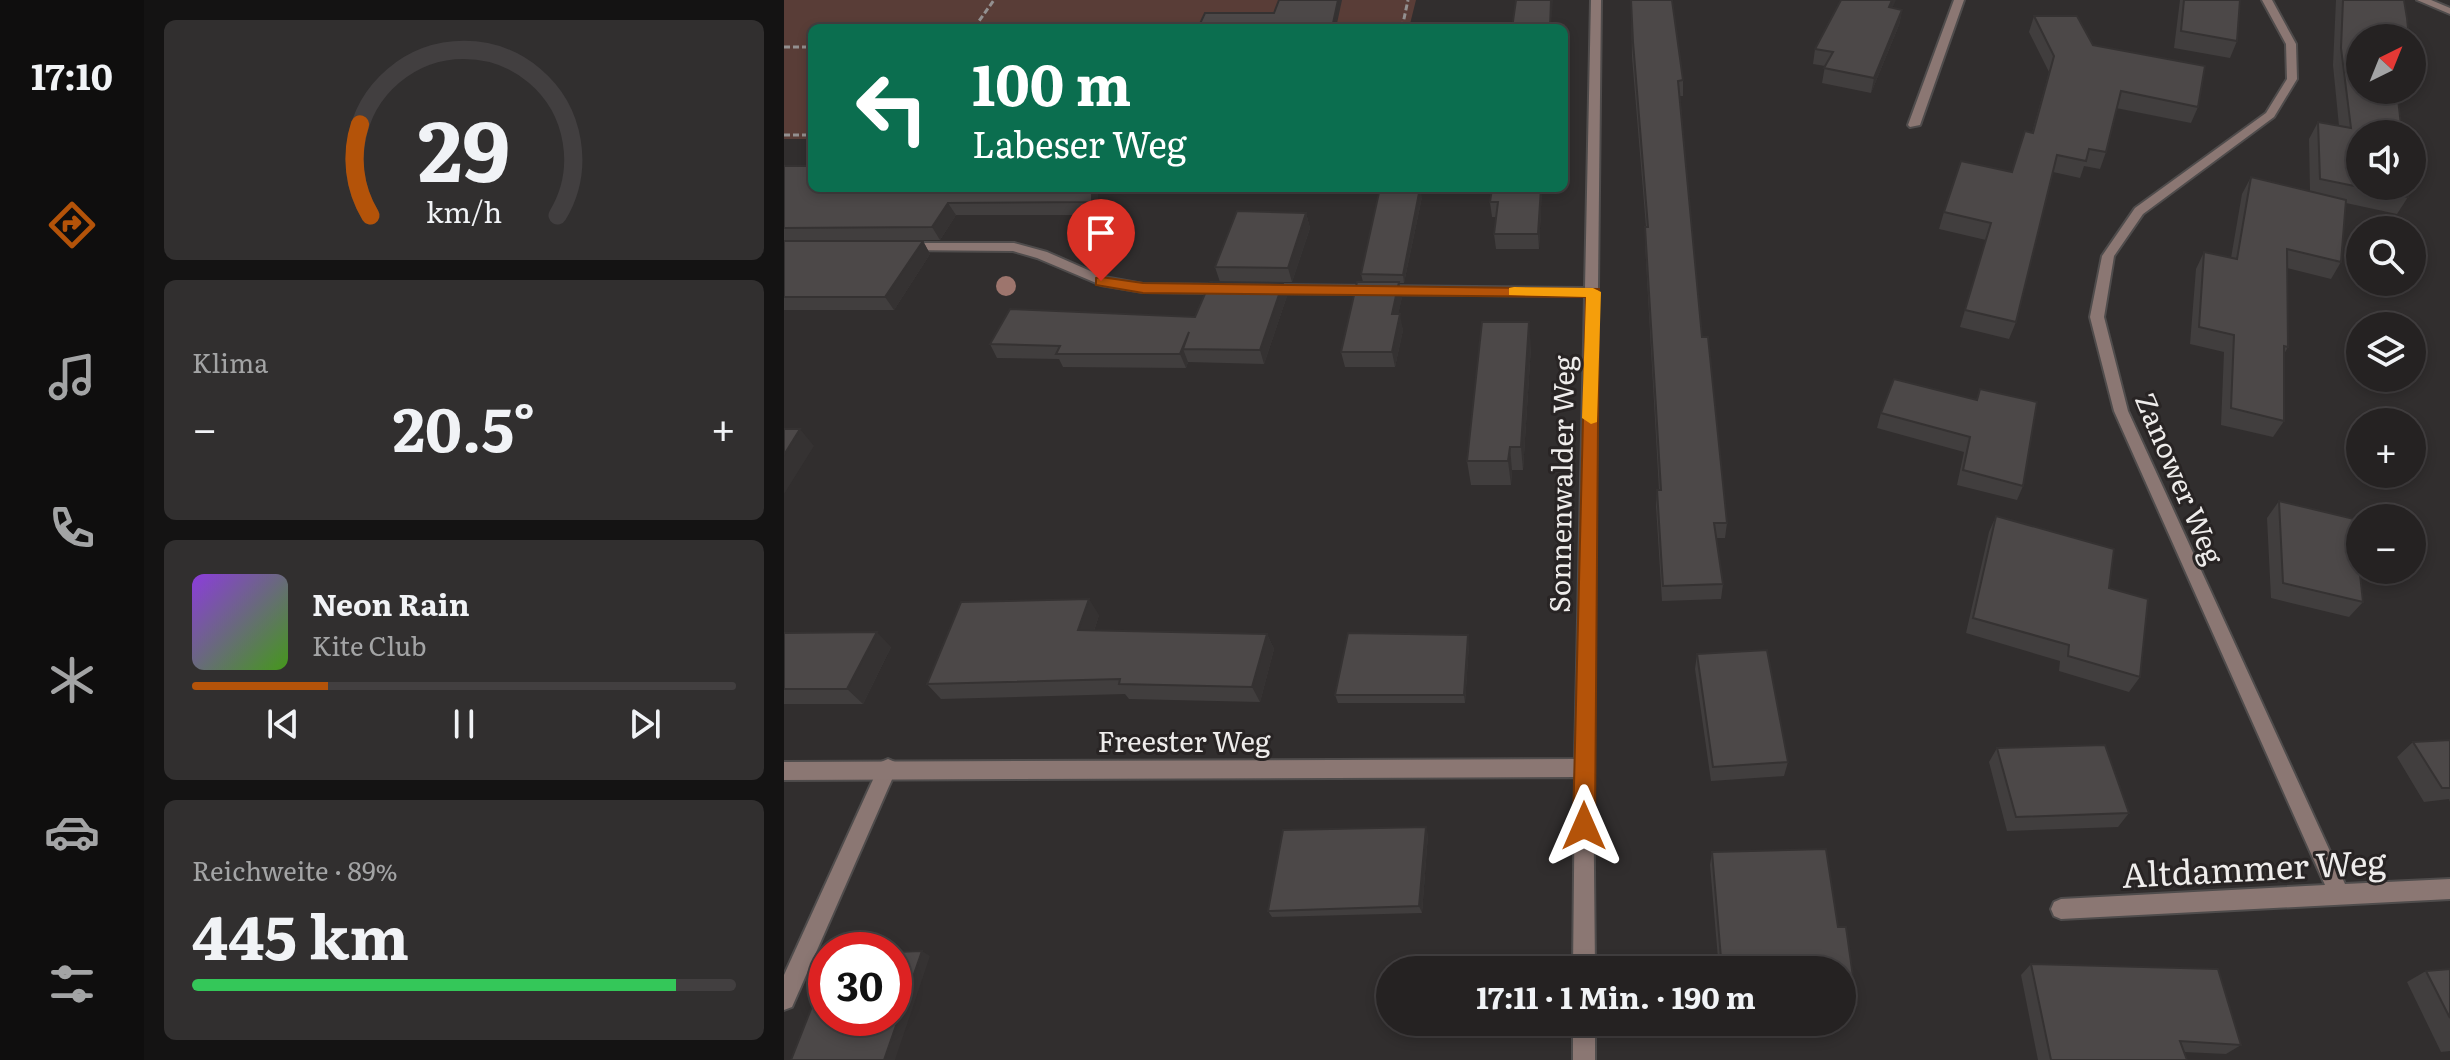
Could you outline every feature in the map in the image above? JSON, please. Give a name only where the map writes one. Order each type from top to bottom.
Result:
[{"type":"street","name":"Sonnenwalder Weg","points":[[1584,956],[1596,0]]},
{"type":"street","points":[[1914,125],[1959,0]]},
{"type":"street","name":"Zanower Weg","points":[[2267,0],[2291,44],[2292,79],[2270,115],[2139,211],[2108,256],[2097,317],[2121,411],[2339,893]]},
{"type":"street","points":[[2422,0],[2449,10]]},
{"type":"street","points":[[891,247],[1014,247],[1042,255],[1101,281],[1143,288],[1236,289]]},
{"type":"street","points":[[1252,289],[1593,292]]},
{"type":"street","points":[[784,999],[888,768]]},
{"type":"street","name":"Freester Weg","points":[[784,771],[888,768],[1584,768]]},
{"type":"street","name":"Altdammer Weg","points":[[2061,909],[2450,889]]},
{"type":"street","points":[[1584,1036],[1584,1060]]},
{"type":"path","points":[[977,24],[994,0]]},
{"type":"path","points":[[1403,24],[1408,0]]},
{"type":"path","points":[[784,47],[808,47]]},
{"type":"path","points":[[784,135],[808,135]]},
{"type":"shaded area","points":[[784,0],[1416,0],[1410,24],[808,24],[808,139],[784,139]]},
{"type":"building","points":[[1279,0],[1338,0],[1333,24],[1200,24],[1205,13],[1274,13]]},
{"type":"building","points":[[1516,0],[1551,0],[1550,24],[1513,24]]},
{"type":"building","points":[[1631,0],[1672,0],[1683,80],[1678,81],[1702,337],[1708,337],[1727,523],[1714,523],[1723,584],[1663,586],[1657,490],[1661,490],[1645,227],[1648,227]]},
{"type":"building","points":[[1841,0],[1892,0],[1889,7],[1902,10],[1874,78],[1824,68],[1833,52],[1815,49]]},
{"type":"building","points":[[2184,0],[2240,0],[2237,41],[2181,31]]},
{"type":"building","points":[[2343,0],[2404,0],[2408,24],[2346,24],[2346,88],[2341,48]]},
{"type":"building","points":[[2034,16],[2077,16],[2093,45],[2205,66],[2198,107],[2121,91],[2106,152],[2089,149],[2086,161],[2057,155],[2016,322],[1965,310],[1991,223],[1944,212],[1961,161],[2012,172],[2025,131],[2033,133],[2054,56]]},
{"type":"building","points":[[2348,104],[2399,104],[2400,120],[2350,120]]},
{"type":"building","points":[[2318,122],[2346,127],[2346,184],[2320,179]]},
{"type":"building","points":[[784,166],[808,166],[808,192],[1092,192],[1092,202],[948,203],[932,227],[784,228]]},
{"type":"building","points":[[2251,177],[2346,200],[2341,262],[2287,249],[2288,347],[2284,346],[2284,421],[2231,408],[2234,335],[2199,327],[2204,252],[2237,259]]},
{"type":"building","points":[[1379,192],[1419,192],[1403,275],[1361,274]]},
{"type":"building","points":[[1491,192],[1541,192],[1538,234],[1494,234],[1498,202],[1490,202]]},
{"type":"building","points":[[1237,211],[1306,213],[1288,268],[1215,267]]},
{"type":"building","points":[[784,241],[923,241],[885,297],[784,297]]},
{"type":"building","points":[[1210,282],[1283,283],[1260,350],[1183,349],[1189,332],[1180,354],[1056,354],[1060,346],[990,344],[1010,309],[1195,317]]},
{"type":"building","points":[[1357,282],[1399,282],[1392,314],[1400,314],[1392,352],[1341,352]]},
{"type":"building","points":[[1482,322],[1529,322],[1521,447],[1510,447],[1508,461],[1467,461]]},
{"type":"building","points":[[1894,379],[1977,400],[1980,389],[2037,402],[2023,486],[1963,470],[1970,437],[1881,413]]},
{"type":"building","points":[[784,429],[800,429],[784,455]]},
{"type":"building","points":[[2279,501],[2346,517],[2346,584],[2361,584],[2363,602],[2283,583]]},
{"type":"building","points":[[1996,516],[2114,549],[2109,588],[2148,599],[2140,677],[2068,656],[2069,645],[1973,618]]},
{"type":"building","points":[[1089,599],[1078,630],[1267,634],[1252,687],[1119,684],[1120,679],[927,684],[961,602]]},
{"type":"building","points":[[877,632],[847,689],[784,689],[784,633]]},
{"type":"building","points":[[1348,633],[1468,635],[1464,695],[1335,695]]},
{"type":"building","points":[[1767,650],[1788,762],[1713,767],[1697,654]]},
{"type":"building","points":[[2450,740],[2450,788],[2442,788],[2413,742]]},
{"type":"building","points":[[2105,745],[2129,813],[2016,817],[1997,748]]},
{"type":"building","points":[[1426,827],[1419,906],[1268,911],[1283,830]]},
{"type":"building","points":[[1826,849],[1838,927],[1846,927],[1850,956],[1721,956],[1712,852]]},
{"type":"building","points":[[912,951],[922,951],[912,980]]},
{"type":"building","points":[[2031,964],[2218,969],[2241,1045],[2180,1041],[2187,1060],[2051,1060]]},
{"type":"building","points":[[2450,969],[2450,1018],[2426,971]]},
{"type":"building","points":[[808,1017],[808,1036],[892,1036],[884,1060],[791,1060]]},
{"type":"slow traffic","points":[[1514,292],[1593,292],[1591,418]]},
{"type":"route","points":[[1101,281],[1143,288],[1593,292],[1584,826]]}]
